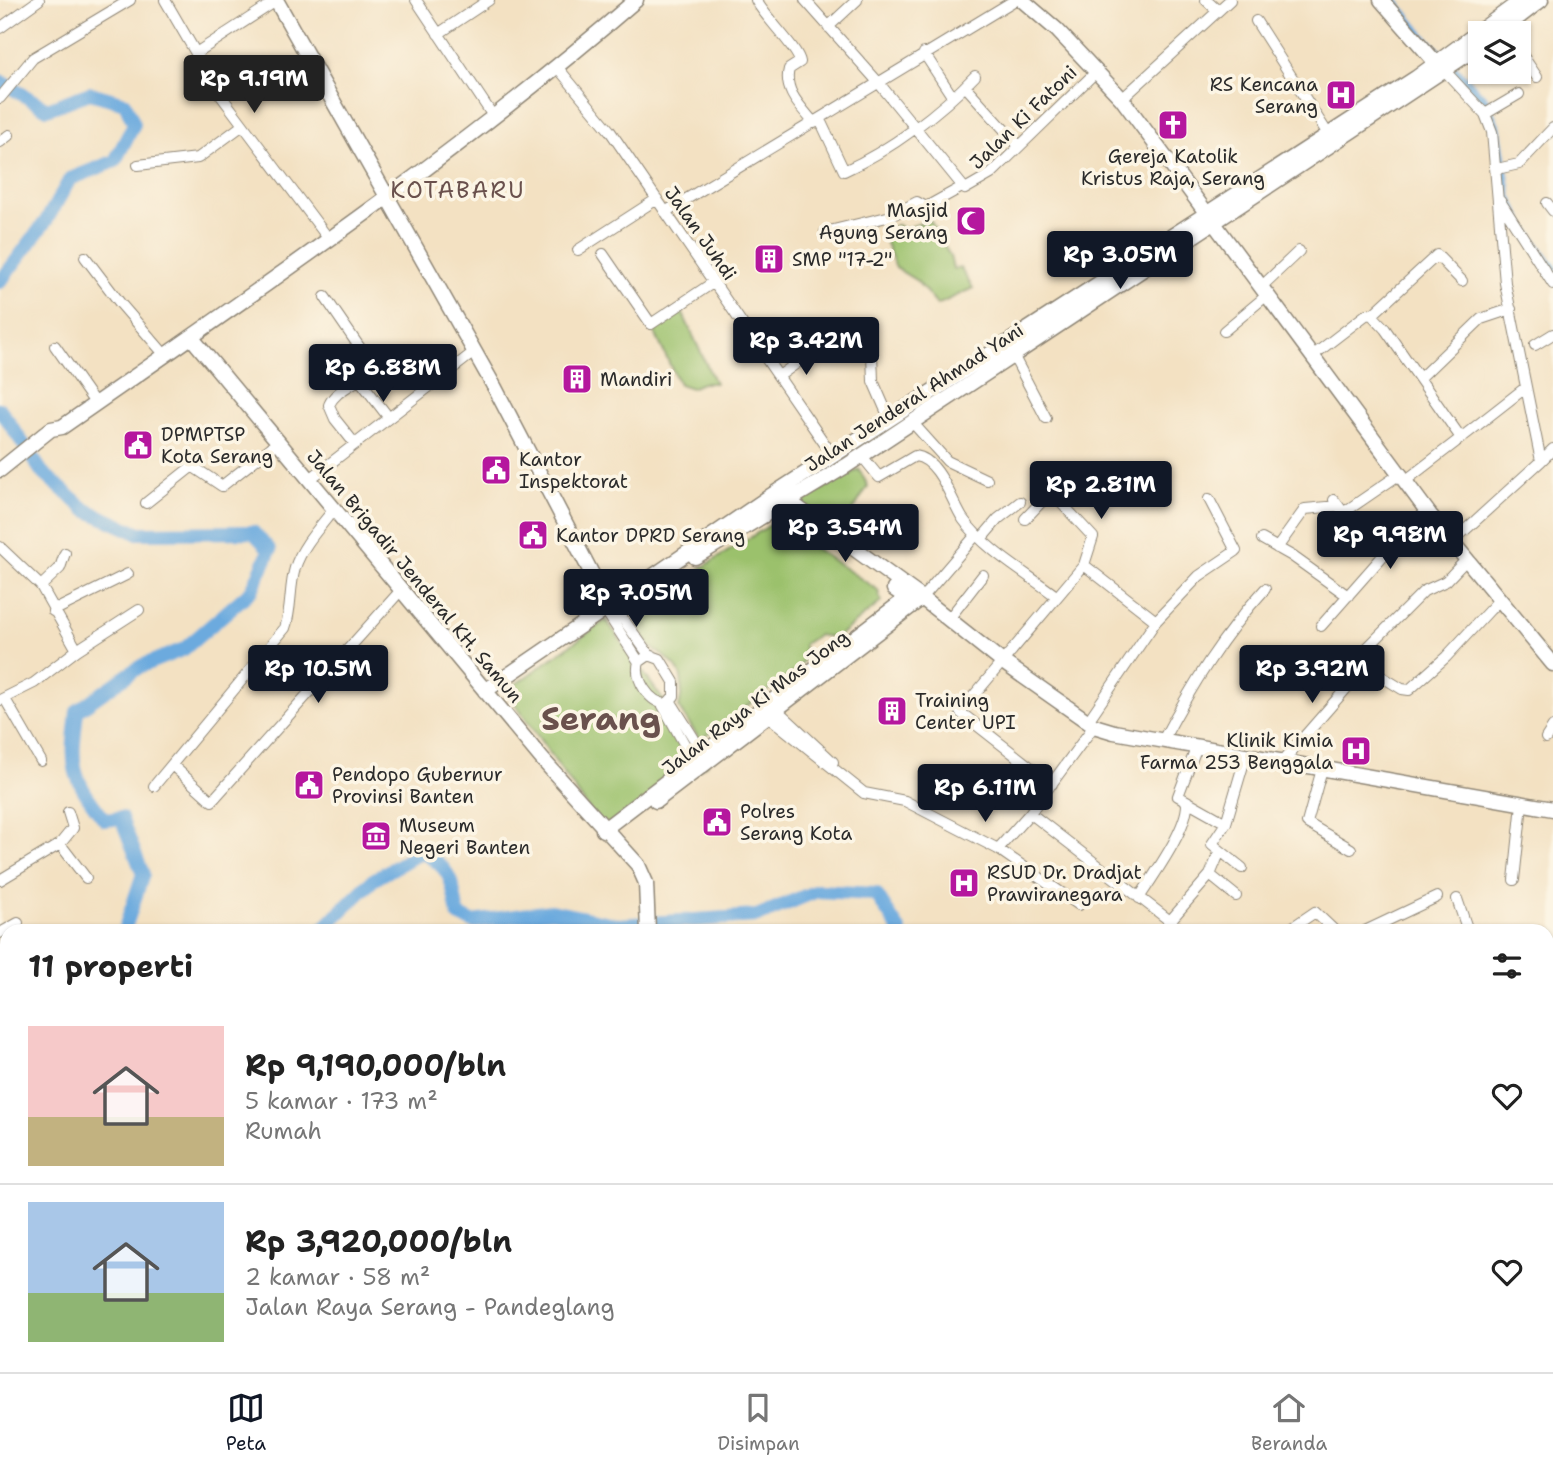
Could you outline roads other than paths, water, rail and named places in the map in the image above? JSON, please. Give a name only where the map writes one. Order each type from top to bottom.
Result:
[{"type":"main road","points":[[276,0],[389,196],[474,352],[607,608]]},
{"type":"main road","points":[[0,479],[8,467],[61,427],[389,196],[558,68],[636,0]]},
{"type":"main road","points":[[1022,0],[1057,30],[1122,99],[1465,561],[1553,664]]},
{"type":"main road","points":[[1381,0],[1444,64]]},
{"type":"main road","name":"Jalan Jenderal Ahmad Yani","points":[[607,608],[785,504],[912,422],[929,404],[1444,64],[1522,0]]},
{"type":"main road","points":[[1516,21],[1541,0]]},
{"type":"main road","name":"Jalan Jenderal Ahmad Yani","points":[[485,691],[769,497],[890,420],[929,404],[1013,355],[1328,134],[1468,52]]},
{"type":"main road","name":"Jalan Brigadir Jenderal KH. Samun","points":[[191,337],[485,691],[607,834],[638,865],[648,893],[648,924]]},
{"type":"main road","points":[[700,761],[864,638],[907,598],[860,559],[785,504],[769,497]]},
{"type":"main road","points":[[860,559],[922,598],[1000,660],[1091,723],[1163,740],[1553,809]]},
{"type":"main road","name":"Jalan Raya Ki Mas Jong","points":[[607,834],[700,761],[773,714],[864,638],[922,598]]},
{"type":"street","points":[[0,28],[39,0]]},
{"type":"street","points":[[0,98],[33,58],[130,0]]},
{"type":"street","points":[[196,53],[276,0]]},
{"type":"street","points":[[416,0],[493,116]]},
{"type":"street","points":[[438,34],[489,0]]},
{"type":"street","points":[[756,0],[778,33],[799,56],[800,62],[789,69],[786,79],[794,99],[817,121],[844,171],[870,160],[915,127],[975,76]]},
{"type":"street","name":"Jalan Ki Fatoni","points":[[805,0],[878,82],[962,187],[969,189],[982,181],[1097,71]]},
{"type":"street","points":[[828,27],[857,0]]},
{"type":"street","points":[[665,212],[1015,0]]},
{"type":"street","points":[[1206,0],[1218,10]]},
{"type":"street","points":[[1122,99],[1230,0]]},
{"type":"street","points":[[169,1],[219,93],[328,238]]},
{"type":"street","points":[[1256,21],[1328,134]]},
{"type":"street","points":[[924,53],[952,96]]},
{"type":"street","points":[[1444,64],[1490,111],[1492,132],[1502,169],[1500,201],[1505,283],[1541,461]]},
{"type":"street","name":"Jalan Juhdi","points":[[558,68],[610,131],[833,456]]},
{"type":"street","points":[[1531,69],[1536,77]]},
{"type":"street","points":[[965,86],[1019,146]]},
{"type":"street","points":[[1490,111],[1519,94]]},
{"type":"street","points":[[138,165],[198,158],[243,125]]},
{"type":"street","points":[[1502,169],[1523,160],[1553,128]]},
{"type":"street","points":[[0,142],[9,135]]},
{"type":"street","points":[[825,232],[891,216],[917,202],[926,207],[962,187]]},
{"type":"street","points":[[578,250],[657,199]]},
{"type":"street","points":[[1500,201],[1548,261],[1553,284]]},
{"type":"street","points":[[1224,331],[1299,251]]},
{"type":"street","points":[[603,254],[651,324],[714,282]]},
{"type":"street","points":[[1311,357],[1354,321],[1372,315],[1437,255],[1462,281]]},
{"type":"street","points":[[85,257],[165,355]]},
{"type":"street","points":[[326,297],[370,364],[367,373],[338,393],[329,405],[335,419],[355,444]]},
{"type":"street","points":[[1420,378],[1481,319],[1511,309]]},
{"type":"street","points":[[1372,315],[1461,438]]},
{"type":"street","points":[[1535,345],[1553,334]]},
{"type":"street","points":[[55,346],[95,403]]},
{"type":"street","points":[[779,376],[815,350]]},
{"type":"street","points":[[310,479],[474,352]]},
{"type":"street","points":[[872,354],[873,380],[890,420]]},
{"type":"street","points":[[1013,355],[1046,418]]},
{"type":"street","points":[[359,379],[389,418]]},
{"type":"street","points":[[1277,548],[1305,509],[1339,507],[1403,478],[1461,438],[1525,387]]},
{"type":"street","points":[[912,422],[947,461],[987,480]]},
{"type":"street","points":[[146,503],[190,468],[195,468],[222,486],[278,442]]},
{"type":"street","points":[[1452,542],[1553,449]]},
{"type":"street","points":[[861,455],[879,477],[915,456],[924,459],[944,483],[964,520],[979,537],[1056,596]]},
{"type":"street","points":[[1025,519],[1065,477]]},
{"type":"street","points":[[1051,492],[1093,537],[1084,565],[1000,660],[960,714],[1052,785]]},
{"type":"street","points":[[999,849],[1052,785],[1156,621],[1199,576],[1236,551],[1209,499]]},
{"type":"street","points":[[922,598],[979,537],[1020,502]]},
{"type":"street","points":[[1339,507],[1358,532],[1387,551]]},
{"type":"street","points":[[154,786],[285,628],[290,616],[294,570],[300,554],[334,509]]},
{"type":"street","points":[[1321,626],[1387,551],[1430,514]]},
{"type":"street","points":[[1262,539],[1348,596]]},
{"type":"street","points":[[0,547],[41,586],[77,650]]},
{"type":"street","points":[[41,586],[60,568],[65,553]]},
{"type":"street","points":[[1465,561],[1446,581],[1424,591],[1359,656],[1366,667],[1402,690],[1409,690],[1447,657],[1498,601]]},
{"type":"street","points":[[1084,565],[1156,621]]},
{"type":"street","points":[[53,611],[128,574]]},
{"type":"street","points":[[948,620],[983,575]]},
{"type":"street","points":[[172,765],[212,802],[402,589]]},
{"type":"street","points":[[1163,740],[1205,666],[1240,616],[1265,589]]},
{"type":"street","points":[[607,608],[649,655],[660,660],[674,682],[667,703]]},
{"type":"street","points":[[607,608],[639,662],[637,674],[653,699],[667,703],[700,761]]},
{"type":"street","points":[[41,761],[2,699],[34,683],[77,650],[139,610]]},
{"type":"street","points":[[639,662],[649,655]]},
{"type":"street","points":[[1282,762],[1366,667]]},
{"type":"street","points":[[773,714],[858,782],[864,793],[905,802],[999,849],[1079,905]]},
{"type":"street","points":[[1546,738],[1553,727]]},
{"type":"street","points":[[1197,746],[1178,796],[1226,823]]},
{"type":"street","points":[[1242,869],[1212,844],[1226,823],[1246,755]]},
{"type":"street","points":[[1322,769],[1307,823],[1351,849]]},
{"type":"street","points":[[1139,898],[1167,852],[1187,812],[1188,803]]},
{"type":"street","points":[[1514,880],[1522,804]]},
{"type":"street","points":[[0,880],[60,844],[73,828],[68,813]]},
{"type":"street","points":[[1030,813],[1174,924]]},
{"type":"street","points":[[60,844],[86,878]]},
{"type":"street","points":[[1170,921],[1210,875],[1220,851]]},
{"type":"street","points":[[1210,875],[1236,896]]},
{"type":"street","points":[[1380,924],[1437,897]]},
{"type":"street","points":[[1457,899],[1466,924]]},
{"type":"street","points":[[1297,924],[1315,912],[1328,924]]},
{"type":"waterway","points":[[1393,0],[1421,35],[1485,101],[1497,128],[1508,197],[1522,225],[1553,269]]},
{"type":"waterway","points":[[0,81],[47,109],[90,93],[125,103],[134,124],[115,161],[70,179],[46,221],[0,282]]},
{"type":"waterway","points":[[0,409],[42,472],[86,510],[137,533],[253,532],[270,550],[252,590],[184,649],[139,667],[77,711],[74,758],[79,780],[105,820],[121,818],[143,874],[126,924]]},
{"type":"waterway","points":[[328,924],[373,880],[421,852],[432,858],[445,871],[452,885],[458,915],[473,922],[551,911],[614,924]]},
{"type":"waterway","points":[[634,924],[757,916],[817,891],[876,894],[895,924]]},
{"type":"place","name":"RS Kencana Serang","points":[[1341,95]]},
{"type":"place","name":"Gereja Katolik Kristus Raja, Serang","points":[[1173,125]]},
{"type":"place","name":"Masjid Agung Serang","points":[[971,221]]},
{"type":"place","name":"SMP \"17-2\"","points":[[769,259]]},
{"type":"place","name":"Mandiri","points":[[577,379]]},
{"type":"place","name":"DPMPTSP Kota Serang","points":[[138,445]]},
{"type":"place","name":"Kantor Inspektorat","points":[[496,470]]},
{"type":"place","name":"Kantor DPRD Serang","points":[[533,535]]},
{"type":"place","name":"Training Center UPI","points":[[892,711]]},
{"type":"place","name":"Klinik Kimia Farma 253 Benggala","points":[[1356,751]]},
{"type":"place","name":"Pendopo Gubernur Provinsi Banten","points":[[309,785]]},
{"type":"place","name":"Polres Serang Kota","points":[[717,822]]},
{"type":"place","name":"Museum Negeri Banten","points":[[376,836]]},
{"type":"place","name":"RSUD Dr. Dradjat Prawiranegara","points":[[964,883]]},
{"type":"district","name":"KOTABARU","points":[[458,190]]},
{"type":"district","name":"Serang","points":[[601,718]]}]
